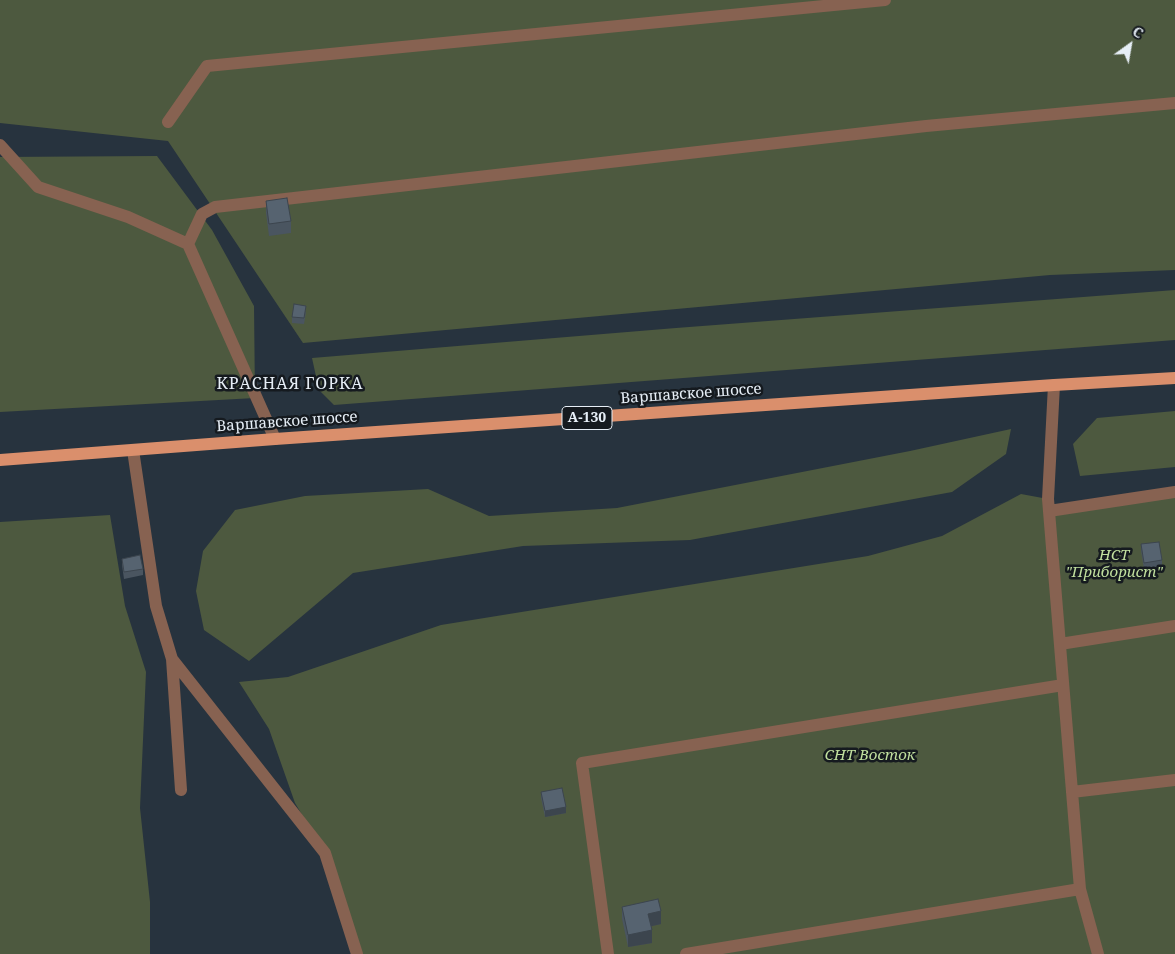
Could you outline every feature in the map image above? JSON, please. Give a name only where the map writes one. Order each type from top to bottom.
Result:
[{"type":"main road","name":"Варшавское шоссе","points":[[0,460],[275,439],[1175,378]]},
{"type":"lane","points":[[168,122],[207,66],[885,0]]},
{"type":"lane","points":[[188,244],[202,214],[216,207],[926,126],[1175,103]]},
{"type":"lane","points":[[0,145],[38,187],[128,217],[188,244],[275,439]]},
{"type":"lane","points":[[1054,385],[1048,499],[1049,512],[1080,889],[1098,954]]},
{"type":"lane","points":[[133,450],[156,606],[172,659],[181,790]]},
{"type":"lane","points":[[1049,512],[1175,492]]},
{"type":"lane","points":[[1060,644],[1175,626]]},
{"type":"lane","points":[[172,659],[325,853],[356,954]]},
{"type":"lane","points":[[608,954],[582,763],[1063,685]]},
{"type":"lane","points":[[1072,792],[1175,780]]},
{"type":"lane","points":[[686,954],[1080,889]]},
{"type":"green space","points":[[0,0],[1175,0],[1175,270],[1050,275],[303,343],[168,141],[0,123]]},
{"type":"green space","points":[[157,156],[212,230],[254,306],[255,398],[0,412],[0,157]]},
{"type":"green space","points":[[1175,290],[1175,340],[334,405],[319,390],[312,358],[676,328]]},
{"type":"green space","points":[[1175,411],[1175,467],[1080,476],[1073,444],[1097,418]]},
{"type":"green space","points":[[1011,429],[1006,454],[952,492],[690,540],[523,546],[353,573],[249,661],[204,630],[196,591],[203,551],[235,510],[305,496],[428,489],[489,516],[617,508],[910,451]]},
{"type":"green space","name":"СНТ Восток","points":[[1175,490],[1175,954],[357,954],[325,853],[295,803],[269,729],[239,682],[288,677],[441,625],[868,556],[942,536],[1021,494],[1048,499],[1049,511]]},
{"type":"green space","points":[[110,515],[125,606],[146,672],[140,808],[150,902],[150,954],[0,954],[0,522]]},
{"type":"building","points":[[287,198],[291,221],[269,224],[266,201]]},
{"type":"building","points":[[294,304],[306,306],[304,318],[292,317]]},
{"type":"building","points":[[1159,542],[1162,560],[1144,563],[1141,544]]},
{"type":"building","points":[[140,555],[143,569],[124,572],[122,559]]},
{"type":"building","points":[[562,788],[566,807],[545,811],[541,792]]},
{"type":"building","points":[[658,899],[661,911],[648,914],[652,930],[628,935],[622,907]]},
{"type":"district","name":"КРАСНАЯ ГОРКА","points":[[290,384]]},
{"type":"park label","name":"НСТ \"Приборист\"","points":[[1114,564]]}]
